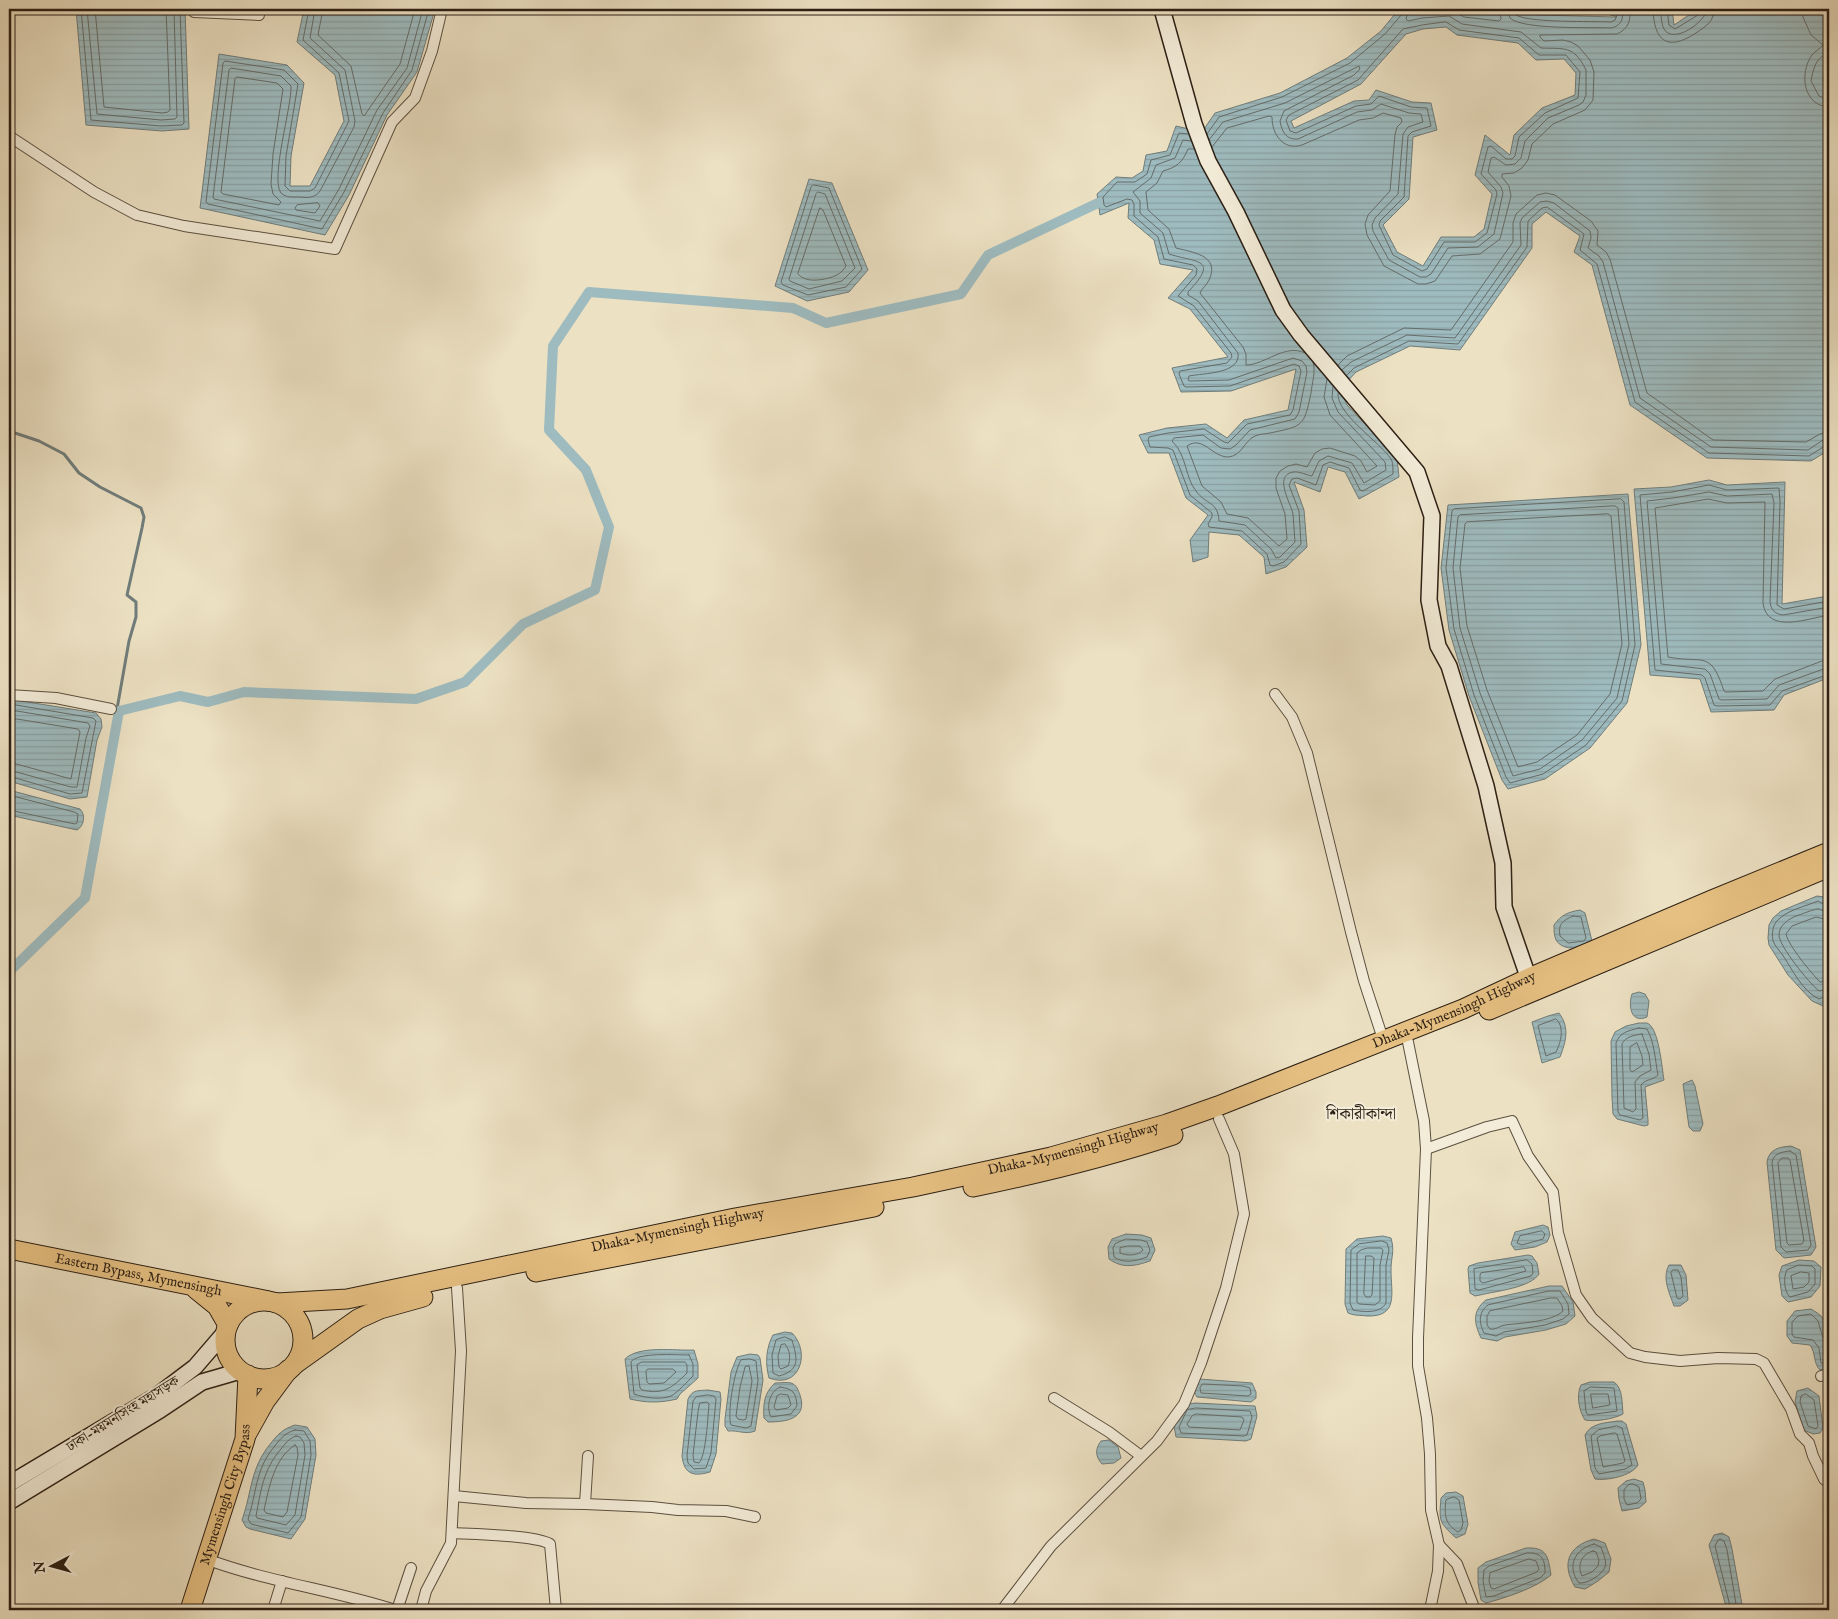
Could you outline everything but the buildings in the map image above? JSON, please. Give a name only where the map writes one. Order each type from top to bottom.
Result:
[{"type":"highway","name":"Dhaka-Mymensingh Highway","points":[[291,1367],[358,1319],[402,1302],[457,1288],[1041,1173],[1129,1150],[1219,1119],[1408,1042],[1712,900],[1829,852]]},
{"type":"highway","name":"Dhaka-Mymensingh Highway","points":[[273,1302],[347,1299],[385,1292],[725,1220],[912,1187],[1051,1157],[1168,1124],[1201,1112],[1463,1009],[1600,962],[1829,867]]},
{"type":"highway","name":"Eastern Bypass, Mymensingh","points":[[9,1249],[273,1302]]},
{"type":"highway","points":[[183,1283],[197,1290],[217,1306],[227,1328]]},
{"type":"highway","points":[[244,1439],[265,1401],[291,1367],[300,1353],[301,1329],[296,1318],[288,1309],[273,1302],[258,1301],[244,1306],[233,1316],[227,1328],[226,1348],[228,1357],[244,1373],[256,1378],[268,1379],[279,1376],[291,1367]]},
{"type":"highway","name":"Mymensingh City Bypass","points":[[190,1610],[244,1439],[244,1373]]},
{"type":"street","points":[[194,9],[194,12],[259,15]]},
{"type":"street","points":[[9,136],[94,192],[137,215],[184,226],[335,249],[392,122],[415,98],[432,51],[442,9]]},
{"type":"street","points":[[1162,9],[1194,124],[1208,161],[1236,212],[1284,310],[1301,335],[1416,472],[1432,516],[1429,600],[1438,646],[1449,666],[1486,786],[1503,863],[1504,907],[1531,985]]},
{"type":"street","points":[[1275,694],[1292,718],[1307,753],[1353,940],[1383,1040]]},
{"type":"street","points":[[9,695],[56,698],[111,709]]},
{"type":"street","points":[[1408,1042],[1424,1121],[1426,1150],[1418,1366],[1430,1454],[1431,1510],[1439,1545],[1438,1571],[1430,1610]]},
{"type":"street","points":[[1002,1610],[1051,1546],[1157,1441],[1184,1404],[1201,1363],[1226,1288],[1244,1214],[1234,1154],[1219,1119]]},
{"type":"street","points":[[1426,1150],[1487,1127],[1512,1121],[1528,1156],[1553,1192],[1558,1233],[1576,1295],[1592,1318],[1630,1353],[1645,1357],[1680,1361],[1718,1358],[1756,1359],[1764,1363],[1791,1408],[1800,1434],[1809,1443],[1824,1479],[1829,1483]]},
{"type":"street","points":[[421,1610],[426,1591],[451,1543],[461,1351],[457,1288]]},
{"type":"street","name":"ঢাকা-ময়মনসিংহ মহাসড়ক","points":[[9,1484],[158,1395],[195,1367],[227,1328]]},
{"type":"street","name":"ঢাকা-ময়মনসিংহ মহাসড়ক","points":[[9,1502],[160,1410],[202,1382],[244,1373]]},
{"type":"street","points":[[1054,1398],[1109,1432],[1141,1456]]},
{"type":"street","points":[[584,1504],[588,1456]]},
{"type":"street","points":[[454,1496],[526,1503],[726,1511],[755,1517]]},
{"type":"street","points":[[452,1533],[492,1535],[545,1541],[550,1544],[556,1610]]},
{"type":"street","points":[[1439,1545],[1457,1564],[1475,1610]]},
{"type":"street","points":[[206,1560],[230,1568],[363,1600],[396,1610],[411,1568]]},
{"type":"street","points":[[273,1610],[282,1581]]},
{"type":"water","points":[[76,9],[185,9],[189,129],[162,131],[86,125]]},
{"type":"water","points":[[304,9],[435,9],[417,72],[387,115],[349,195],[325,235],[200,208],[219,54],[287,65],[304,83],[291,156],[290,186],[310,186],[344,121],[335,75],[297,42]]},
{"type":"water","points":[[1399,9],[1506,9],[1539,15],[1617,17],[1593,9],[1672,9],[1674,25],[1698,9],[1820,9],[1829,30],[1829,58],[1823,81],[1829,92],[1829,450],[1811,461],[1707,458],[1630,405],[1592,265],[1574,252],[1580,236],[1546,212],[1532,224],[1532,248],[1460,350],[1410,346],[1356,372],[1345,384],[1343,396],[1347,405],[1397,458],[1399,477],[1359,499],[1345,472],[1328,467],[1320,492],[1294,482],[1304,510],[1307,547],[1286,567],[1266,574],[1264,557],[1239,535],[1209,532],[1208,557],[1193,562],[1190,540],[1208,515],[1186,498],[1169,453],[1148,453],[1139,435],[1167,428],[1206,424],[1227,438],[1244,420],[1288,410],[1296,369],[1231,391],[1181,392],[1172,368],[1228,357],[1190,309],[1168,298],[1193,270],[1160,264],[1154,240],[1128,218],[1129,203],[1100,215],[1097,194],[1116,177],[1132,178],[1143,171],[1146,155],[1167,151],[1176,126],[1202,132],[1215,113],[1280,93],[1347,58],[1381,31]],"holes":[[[1446,27],[1457,35],[1518,43],[1536,60],[1564,59],[1576,73],[1575,95],[1542,108],[1514,135],[1510,155],[1485,135],[1475,175],[1492,194],[1484,229],[1474,237],[1441,237],[1423,266],[1397,252],[1383,225],[1409,199],[1413,137],[1437,130],[1431,103],[1412,102],[1376,90],[1369,100],[1354,101],[1294,128],[1291,121],[1361,84],[1406,34],[1423,29]]]},
{"type":"water","points":[[809,179],[832,183],[868,270],[849,292],[807,301],[775,286]]},
{"type":"water","points":[[1709,480],[1727,485],[1785,482],[1782,604],[1828,596],[1828,678],[1784,695],[1774,710],[1711,712],[1700,679],[1650,675],[1634,489],[1671,487]]},
{"type":"water","points":[[1628,494],[1641,645],[1627,703],[1590,748],[1545,779],[1508,789],[1502,780],[1469,696],[1449,630],[1441,568],[1448,505]]},
{"type":"water","points":[[15,700],[96,713],[101,719],[102,727],[97,740],[87,797],[70,799],[9,781],[9,703]]},
{"type":"water","points":[[9,790],[80,809],[84,817],[83,823],[77,830],[9,815]]},
{"type":"water","points":[[1817,896],[1824,897],[1829,905],[1829,997],[1823,1006],[1812,1001],[1788,975],[1769,945],[1768,938],[1769,925],[1773,918],[1781,911]]},
{"type":"water","points":[[1580,910],[1585,913],[1592,941],[1584,946],[1574,948],[1568,948],[1559,944],[1554,935],[1554,925],[1565,914]]},
{"type":"water","points":[[1639,992],[1645,994],[1649,1001],[1647,1017],[1642,1019],[1634,1016],[1630,1004],[1632,994]]},
{"type":"water","points":[[1559,1013],[1566,1029],[1560,1057],[1542,1063],[1532,1022]]},
{"type":"water","points":[[1647,1023],[1654,1032],[1664,1080],[1645,1087],[1648,1125],[1644,1126],[1617,1119],[1613,1114],[1612,1097],[1611,1041],[1615,1032],[1626,1026]]},
{"type":"water","points":[[1692,1080],[1703,1124],[1700,1131],[1693,1131],[1689,1127],[1683,1084]]},
{"type":"water","points":[[1791,1146],[1800,1150],[1816,1247],[1811,1255],[1784,1258],[1776,1250],[1767,1162],[1772,1151]]},
{"type":"water","points":[[1543,1225],[1548,1227],[1550,1235],[1547,1242],[1535,1247],[1515,1250],[1511,1244],[1515,1232]]},
{"type":"water","points":[[1126,1234],[1142,1235],[1151,1238],[1155,1250],[1150,1261],[1129,1266],[1109,1259],[1108,1247],[1112,1239]]},
{"type":"water","points":[[1383,1236],[1391,1238],[1393,1247],[1391,1270],[1392,1295],[1389,1308],[1377,1315],[1367,1316],[1348,1313],[1345,1304],[1346,1249],[1357,1239]]},
{"type":"water","points":[[1528,1255],[1532,1256],[1537,1263],[1539,1274],[1535,1279],[1521,1286],[1503,1290],[1475,1296],[1470,1293],[1469,1266]]},
{"type":"water","points":[[1799,1260],[1814,1261],[1821,1267],[1820,1286],[1811,1297],[1788,1302],[1782,1296],[1779,1275],[1782,1266]]},
{"type":"water","points":[[1669,1265],[1681,1265],[1686,1275],[1688,1300],[1680,1306],[1674,1306],[1668,1290],[1666,1275]]},
{"type":"water","points":[[1549,1286],[1562,1286],[1573,1302],[1575,1316],[1566,1324],[1546,1330],[1505,1337],[1497,1341],[1481,1338],[1476,1322],[1476,1313],[1481,1304],[1486,1300]]},
{"type":"water","points":[[1811,1309],[1821,1316],[1826,1327],[1829,1349],[1828,1363],[1827,1368],[1820,1370],[1810,1345],[1792,1343],[1787,1336],[1787,1321],[1795,1311]]},
{"type":"water","points":[[785,1332],[792,1333],[798,1341],[801,1350],[799,1367],[795,1374],[788,1379],[769,1378],[767,1361],[769,1345],[773,1335]]},
{"type":"water","points":[[648,1350],[694,1350],[698,1364],[698,1378],[677,1399],[654,1402],[630,1399],[625,1359],[631,1355]]},
{"type":"water","points":[[750,1354],[758,1355],[760,1358],[763,1380],[755,1431],[748,1433],[728,1431],[725,1426],[725,1419],[731,1372],[737,1357]]},
{"type":"water","points":[[1199,1379],[1252,1383],[1256,1392],[1256,1398],[1251,1402],[1197,1397],[1194,1390]]},
{"type":"water","points":[[1590,1382],[1614,1382],[1622,1396],[1623,1414],[1604,1420],[1585,1420],[1578,1398],[1579,1389],[1581,1385]]},
{"type":"water","points":[[775,1383],[791,1383],[797,1388],[802,1403],[801,1409],[794,1418],[768,1422],[764,1418],[766,1395]]},
{"type":"water","points":[[1808,1388],[1819,1396],[1823,1428],[1820,1433],[1813,1434],[1804,1430],[1795,1402],[1797,1391]]},
{"type":"water","points":[[708,1390],[720,1392],[721,1399],[716,1454],[710,1472],[694,1474],[690,1473],[685,1467],[682,1456],[688,1399],[694,1392]]},
{"type":"water","points":[[1195,1403],[1255,1406],[1257,1416],[1251,1439],[1246,1441],[1176,1437],[1174,1426],[1184,1405]]},
{"type":"water","points":[[1622,1421],[1626,1424],[1638,1465],[1625,1475],[1595,1479],[1591,1470],[1585,1435],[1595,1426]]},
{"type":"water","points":[[295,1425],[307,1427],[315,1439],[316,1455],[305,1519],[291,1539],[250,1529],[246,1527],[242,1520],[252,1480],[264,1452],[279,1434]]},
{"type":"water","points":[[1109,1440],[1118,1447],[1121,1458],[1114,1463],[1102,1464],[1097,1455],[1098,1447],[1101,1441]]},
{"type":"water","points":[[1634,1479],[1643,1482],[1646,1502],[1639,1508],[1622,1511],[1618,1488],[1626,1481]]},
{"type":"water","points":[[1456,1492],[1463,1496],[1468,1524],[1465,1534],[1456,1538],[1443,1525],[1440,1512],[1441,1498],[1446,1493]]},
{"type":"water","points":[[1722,1533],[1729,1537],[1743,1610],[1727,1610],[1709,1545],[1714,1535]]},
{"type":"water","points":[[1594,1539],[1605,1543],[1611,1559],[1609,1572],[1585,1589],[1575,1587],[1568,1571],[1570,1557],[1578,1546]]},
{"type":"water","points":[[1526,1548],[1538,1549],[1545,1554],[1551,1575],[1529,1588],[1511,1595],[1486,1603],[1481,1600],[1478,1568],[1486,1562]]},
{"type":"waterway","points":[[9,974],[85,898],[119,711],[180,696],[208,702],[244,692],[416,699],[465,682],[523,624],[595,590],[609,527],[586,470],[549,430],[553,346],[589,292],[793,308],[826,323],[961,294],[988,255],[1098,203]]},
{"type":"waterway","points":[[9,431],[39,441],[64,454],[79,473],[100,487],[141,508],[144,517],[127,595],[136,602],[136,617],[129,641],[117,709],[119,711]]},
{"type":"district","name":"শিকারীকান্দা","points":[[1361,1115]]}]
